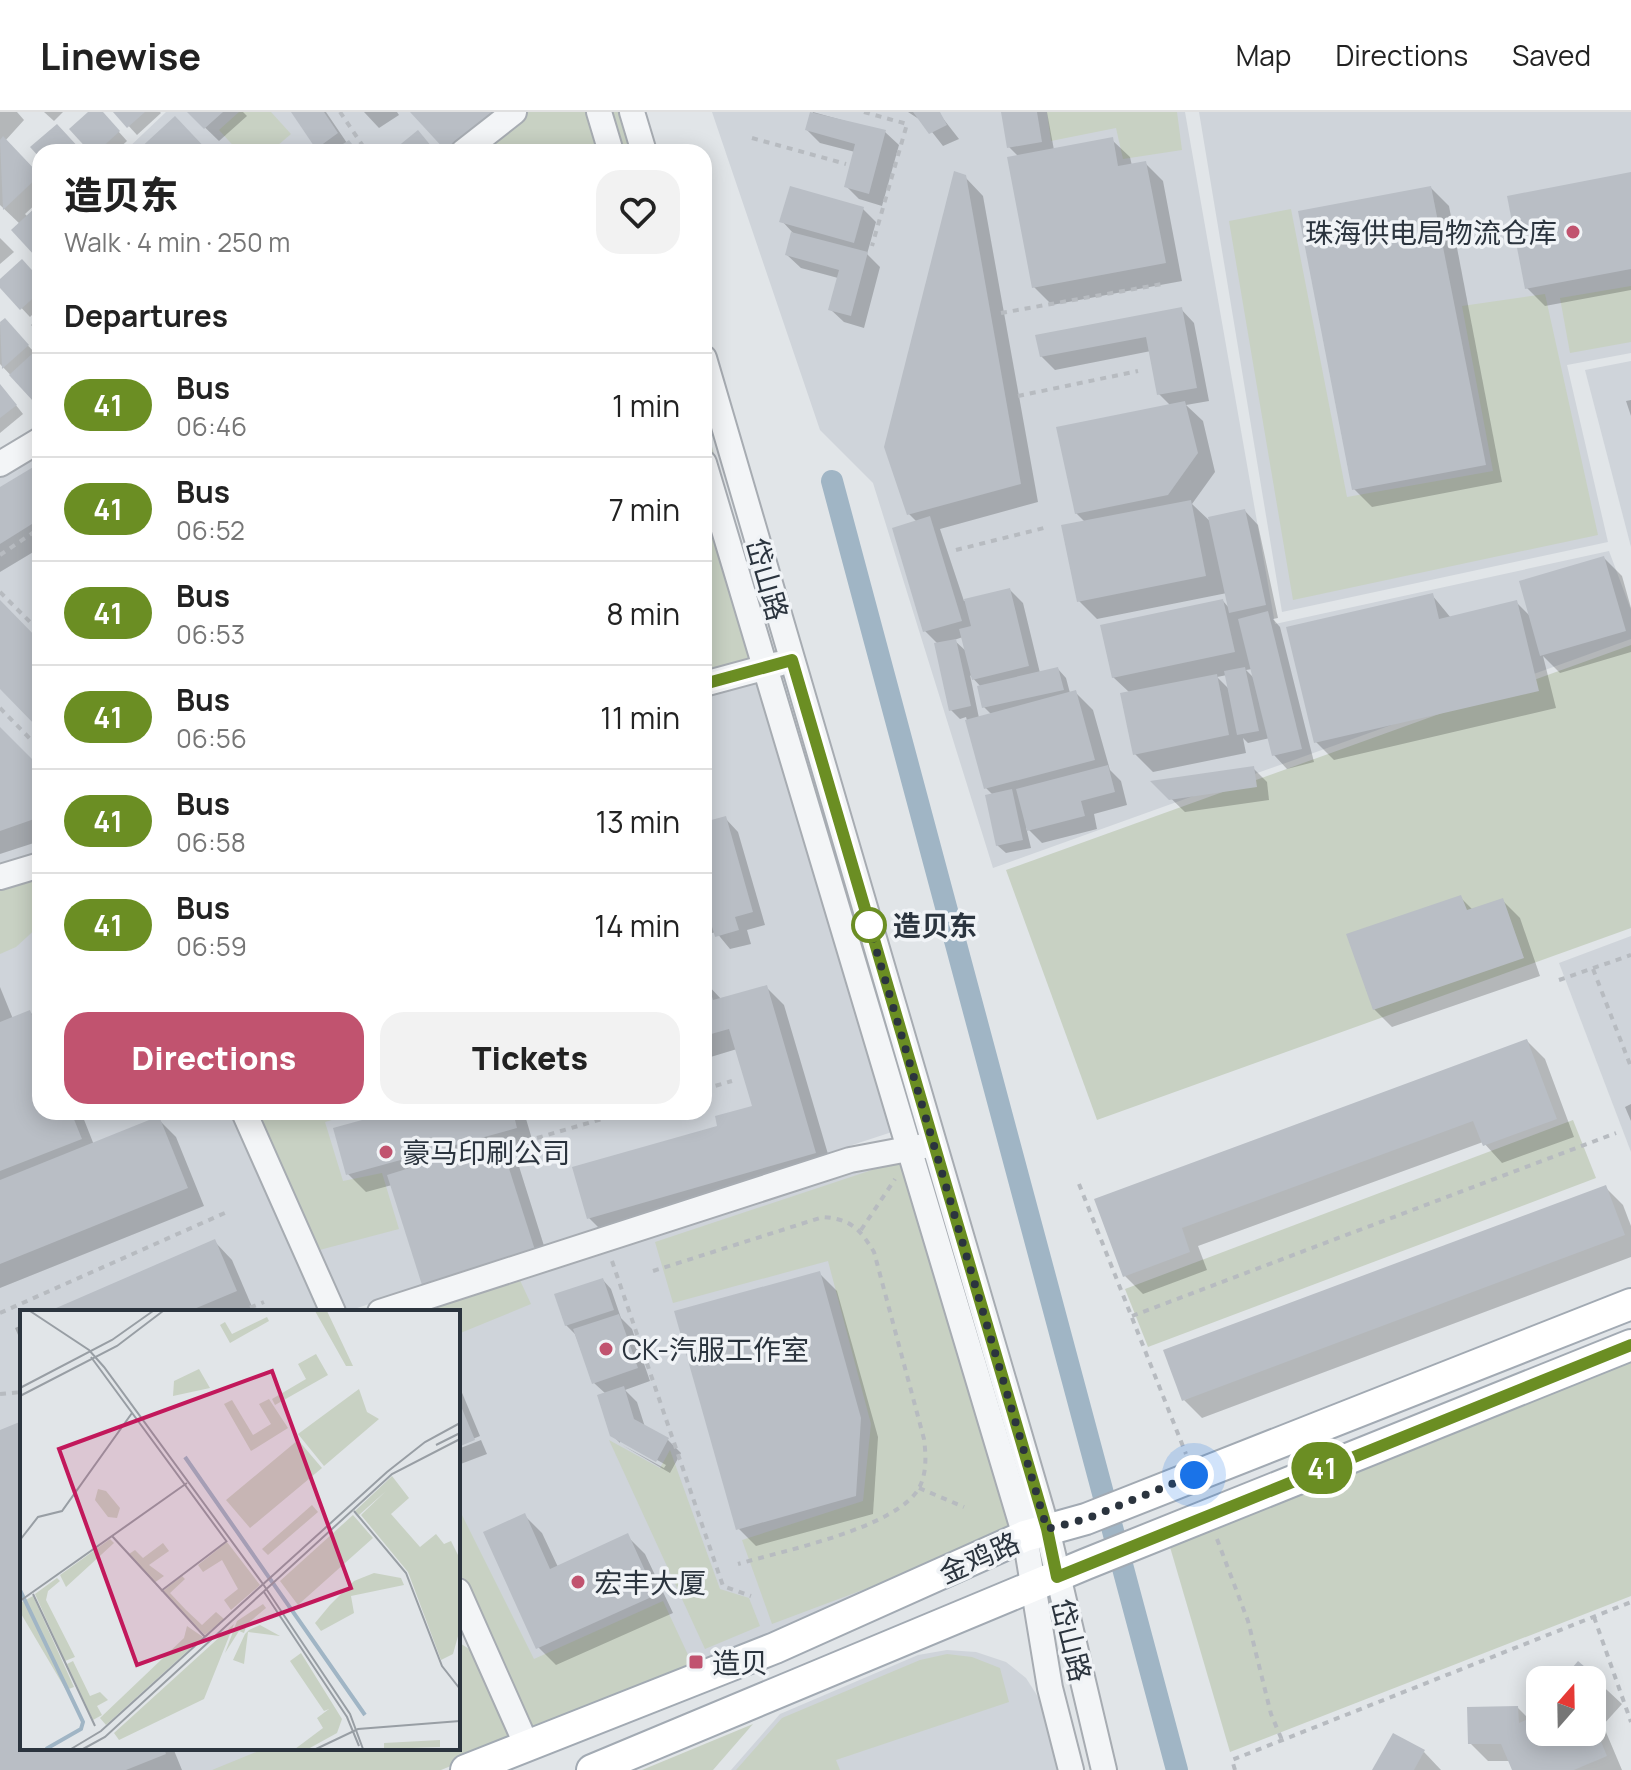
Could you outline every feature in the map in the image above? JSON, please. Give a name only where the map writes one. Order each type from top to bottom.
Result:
[{"type":"main road","name":"金鸡路","points":[[466,1770],[775,1648],[1036,1532],[1086,1519],[1631,1304]]},
{"type":"main road","name":"金鸡路","points":[[592,1770],[1086,1564],[1631,1345]]},
{"type":"street","points":[[473,144],[514,112]]},
{"type":"street","points":[[599,112],[609,144]]},
{"type":"street","points":[[632,112],[642,144]]},
{"type":"street","name":"岱山路","points":[[712,385],[934,1144],[1036,1532],[1045,1582],[1104,1770]]},
{"type":"street","points":[[0,464],[32,445]]},
{"type":"street","name":"岱山路","points":[[712,490],[909,1148],[1036,1532]]},
{"type":"street","points":[[712,682],[792,660]]},
{"type":"street","points":[[0,877],[32,867]]},
{"type":"street","points":[[248,1120],[332,1310]]},
{"type":"street","points":[[386,1310],[850,1160],[934,1144]]},
{"type":"street","name":"岱山路","points":[[1045,1582],[1050,1688],[1071,1770]]},
{"type":"street","points":[[460,1595],[527,1746]]},
{"type":"path","points":[[340,112],[362,144]]},
{"type":"path","points":[[864,112],[907,124],[872,246]]},
{"type":"path","points":[[752,138],[846,164]]},
{"type":"path","points":[[1001,313],[1162,284]]},
{"type":"path","points":[[1018,396],[1138,371]]},
{"type":"path","points":[[956,550],[1044,528]]},
{"type":"path","points":[[0,555],[32,533]]},
{"type":"path","points":[[0,592],[32,624]]},
{"type":"path","points":[[0,708],[32,741]]},
{"type":"path","points":[[1559,980],[1631,955]]},
{"type":"path","points":[[1593,969],[1631,1067]]},
{"type":"path","points":[[712,1087],[732,1081]]},
{"type":"path","points":[[537,1138],[599,1120]]},
{"type":"path","points":[[1132,1316],[1616,1133]]},
{"type":"path","points":[[861,1230],[898,1175]]},
{"type":"path","points":[[1079,1184],[1194,1475]]},
{"type":"path","points":[[0,1313],[227,1212]]},
{"type":"path","points":[[653,1271],[823,1217],[845,1219],[861,1230],[874,1252],[924,1439],[926,1457],[919,1488],[908,1502],[864,1525],[738,1564]]},
{"type":"path","points":[[604,1239],[723,1586],[751,1596]]},
{"type":"path","points":[[244,1310],[264,1302]]},
{"type":"path","points":[[0,1394],[20,1392]]},
{"type":"path","points":[[919,1488],[964,1507]]},
{"type":"path","points":[[1208,1515],[1248,1621],[1271,1714],[1282,1740]]},
{"type":"path","points":[[1235,1770],[1232,1760],[1631,1602]]},
{"type":"path","points":[[1594,1617],[1631,1722]]},
{"type":"shaded area","points":[[166,112],[487,112],[446,144],[132,144]]},
{"type":"shaded area","points":[[712,112],[1185,112],[1275,624],[1609,551],[1631,610],[1631,639],[993,868],[873,483],[820,430]]},
{"type":"shaded area","points":[[1199,112],[1631,112],[1631,353],[1567,365],[1608,542],[1282,612]]},
{"type":"shaded area","points":[[1631,361],[1631,547],[1585,370]]},
{"type":"shaded area","points":[[32,450],[32,857],[0,866],[0,471]]},
{"type":"shaded area","points":[[770,676],[898,1130],[344,1310],[263,1120],[712,1120],[712,692]]},
{"type":"shaded area","points":[[32,885],[32,1120],[238,1120],[318,1310],[20,1310],[20,1750],[460,1750],[498,1739],[419,1770],[0,1770],[0,895]]},
{"type":"shaded area","points":[[1631,936],[1631,1152],[1559,963]]},
{"type":"shaded area","points":[[910,1148],[1032,1536],[544,1721],[460,1538],[460,1310],[435,1310]]},
{"type":"shaded area","points":[[947,1650],[976,1652],[1006,1662],[1026,1678],[1040,1700],[1057,1770],[731,1770],[780,1714],[918,1655]]},
{"type":"green space","points":[[239,112],[271,112],[291,134],[279,144],[232,144],[219,130]]},
{"type":"green space","points":[[522,112],[622,112],[631,144],[486,144]]},
{"type":"green space","points":[[1047,112],[1177,112],[1182,150],[1123,159],[1116,128],[1051,141]]},
{"type":"green space","points":[[1291,209],[1347,497],[1493,471],[1462,306],[1545,294],[1598,535],[1293,600],[1229,221]]},
{"type":"green space","points":[[1631,286],[1631,342],[1570,353],[1560,298]]},
{"type":"green space","points":[[712,447],[772,662],[712,678]]},
{"type":"green space","points":[[1631,645],[1631,928],[1097,1120],[1006,870]]},
{"type":"green space","points":[[32,874],[32,932],[16,947],[0,954],[0,884]]},
{"type":"green space","points":[[256,1120],[332,1120],[325,1122],[343,1181],[382,1173],[399,1229],[312,1252]]},
{"type":"green space","points":[[1573,1120],[1596,1178],[1148,1347],[1125,1289]]},
{"type":"green space","points":[[908,1158],[1025,1529],[772,1624],[742,1540],[863,1501],[871,1424],[828,1261],[673,1303],[655,1242]]},
{"type":"green space","points":[[518,1276],[531,1304],[460,1333],[460,1310],[414,1310]]},
{"type":"green space","points":[[1631,1360],[1631,1596],[1230,1752],[1170,1547]]},
{"type":"green space","points":[[609,1440],[660,1468],[670,1450],[720,1589],[749,1598],[760,1626],[705,1649]]},
{"type":"green space","points":[[460,1511],[534,1659],[663,1601],[696,1672],[532,1734],[460,1572]]},
{"type":"green space","points":[[460,1643],[479,1655],[515,1740],[441,1770],[212,1770],[261,1750],[460,1750]]},
{"type":"green space","points":[[947,1654],[972,1657],[1000,1668],[1009,1702],[836,1760],[840,1770],[736,1770],[782,1718],[920,1660]]},
{"type":"green space","points":[[753,1724],[713,1770],[642,1770]]},
{"type":"building","points":[[88,112],[103,112],[120,131],[106,144],[83,144],[69,129]]},
{"type":"building","points":[[113,112],[145,112],[127,128]]},
{"type":"building","points":[[187,112],[223,112],[204,129]]},
{"type":"building","points":[[291,112],[324,112],[338,133],[323,144],[313,144]]},
{"type":"building","points":[[410,112],[496,112],[455,144],[440,144]]},
{"type":"building","points":[[810,112],[886,130],[869,194],[844,187],[855,144],[805,130]]},
{"type":"building","points":[[913,112],[940,112],[947,125],[929,134]]},
{"type":"building","points":[[1001,112],[1037,112],[1042,142],[1007,148]]},
{"type":"building","points":[[175,116],[201,144],[145,144]]},
{"type":"building","points":[[57,124],[75,144],[34,144]]},
{"type":"building","points":[[418,130],[429,144],[401,144]]},
{"type":"building","points":[[3,136],[32,167],[32,183],[3,210],[0,140]]},
{"type":"building","points":[[1113,137],[1118,166],[1146,161],[1166,263],[1032,288],[1007,157]]},
{"type":"building","points":[[954,171],[966,175],[1021,484],[907,515],[884,447]]},
{"type":"building","name":"珠海供电局物流仓库","points":[[1631,172],[1631,269],[1525,289],[1507,196]]},
{"type":"building","points":[[790,186],[864,207],[854,243],[779,222]]},
{"type":"building","points":[[1431,186],[1486,465],[1352,490],[1298,211]]},
{"type":"building","points":[[32,211],[32,253],[11,230]]},
{"type":"building","points":[[791,232],[868,252],[851,316],[828,310],[839,270],[785,255]]},
{"type":"building","points":[[22,259],[32,270],[32,299],[20,310],[0,288],[0,279]]},
{"type":"building","points":[[1182,307],[1197,388],[1157,395],[1146,337],[1040,357],[1035,335]]},
{"type":"building","points":[[5,318],[29,345],[2,369],[0,322]]},
{"type":"building","points":[[32,354],[32,400],[9,375]]},
{"type":"building","points":[[0,384],[17,405],[0,418]]},
{"type":"building","points":[[1185,401],[1198,453],[1168,495],[1075,514],[1056,427]]},
{"type":"building","points":[[32,468],[32,524],[0,544],[0,487]]},
{"type":"building","points":[[1191,500],[1206,576],[1077,602],[1061,525]]},
{"type":"building","points":[[1245,509],[1266,605],[1229,613],[1208,517]]},
{"type":"building","points":[[930,516],[962,621],[923,632],[892,528]]},
{"type":"building","points":[[1604,556],[1626,631],[1540,656],[1519,581]]},
{"type":"building","points":[[1010,588],[1029,666],[972,680],[959,629],[971,626],[964,599]]},
{"type":"building","points":[[1433,593],[1439,619],[1517,600],[1539,691],[1314,743],[1286,627]]},
{"type":"building","points":[[1223,599],[1235,652],[1112,678],[1100,625]]},
{"type":"building","points":[[0,600],[32,633],[32,722],[0,689]]},
{"type":"building","points":[[1268,611],[1302,749],[1272,756],[1238,619]]},
{"type":"building","points":[[956,639],[971,706],[949,711],[934,643]]},
{"type":"building","points":[[1058,667],[1064,690],[982,708],[977,686]]},
{"type":"building","points":[[1245,667],[1259,731],[1237,735],[1224,671]]},
{"type":"building","points":[[1217,674],[1229,735],[1133,755],[1120,693]]},
{"type":"building","points":[[1076,690],[1095,760],[984,789],[965,720]]},
{"type":"building","points":[[0,727],[32,759],[32,820],[0,831]]},
{"type":"building","points":[[1108,765],[1115,792],[1081,801],[1085,816],[1027,831],[1016,789]]},
{"type":"building","points":[[1254,766],[1257,787],[1169,800],[1150,781]]},
{"type":"building","points":[[1012,789],[1023,840],[996,846],[985,795]]},
{"type":"building","points":[[726,816],[753,912],[735,917],[739,930],[715,937],[712,927],[712,820]]},
{"type":"building","points":[[1461,895],[1467,910],[1503,898],[1524,958],[1373,1010],[1346,934]]},
{"type":"building","points":[[767,985],[816,1153],[587,1219],[572,1167],[717,1126],[715,1116],[752,1106],[729,1029],[712,1034],[712,997],[713,1000]]},
{"type":"building","points":[[30,1010],[32,1120],[74,1120],[82,1139],[0,1171],[0,1022]]},
{"type":"building","points":[[1527,1039],[1557,1119],[1483,1146],[1473,1121],[1182,1228],[1190,1252],[1123,1277],[1094,1199]]},
{"type":"building","points":[[149,1120],[161,1120],[188,1188],[0,1264],[0,1180]]},
{"type":"building","name":"豪马印刷公司","points":[[362,1120],[515,1120],[517,1128],[346,1175],[333,1128]]},
{"type":"building","points":[[500,1140],[535,1250],[422,1285],[387,1175]]},
{"type":"building","points":[[1606,1185],[1625,1235],[1182,1401],[1163,1350]]},
{"type":"building","points":[[215,1239],[237,1291],[192,1310],[52,1310]]},
{"type":"building","points":[[820,1271],[861,1418],[856,1496],[736,1530],[674,1311]]},
{"type":"building","points":[[603,1278],[614,1310],[565,1326],[554,1294]]},
{"type":"building","name":"CK-汽服工作室","points":[[619,1314],[638,1368],[592,1384],[573,1329]]},
{"type":"building","points":[[624,1386],[634,1419],[669,1438],[656,1462],[610,1436],[597,1395]]},
{"type":"building","points":[[460,1404],[475,1440],[460,1446]]},
{"type":"building","points":[[20,1422],[20,1750],[165,1750],[166,1754],[126,1770],[0,1770],[0,1430]]},
{"type":"building","name":"宏丰大厦","points":[[525,1513],[550,1569],[628,1533],[656,1595],[536,1649],[483,1532]]},
{"type":"building","points":[[1518,1706],[1519,1723],[1526,1720],[1526,1746],[1603,1746],[1607,1756],[1574,1770],[1512,1770],[1501,1744],[1468,1744],[1467,1707]]},
{"type":"building","points":[[1393,1733],[1425,1750],[1414,1770],[1372,1770]]},
{"type":"waterway","points":[[832,481],[1177,1770]]},
{"type":"bus line","name":"41","points":[[712,682],[792,660],[1047,1529],[1057,1577],[1631,1345]]},
{"type":"place","name":"珠海供电局物流仓库","points":[[1573,232]]},
{"type":"place","name":"造贝东","points":[[869,925]]},
{"type":"place","name":"豪马印刷公司","points":[[386,1152]]},
{"type":"place","name":"CK-汽服工作室","points":[[606,1349]]},
{"type":"place","name":"宏丰大厦","points":[[578,1582]]},
{"type":"place","name":"造贝","points":[[696,1662]]},
{"type":"route","points":[[869,925],[1047,1529],[1086,1519],[1194,1475]]}]
